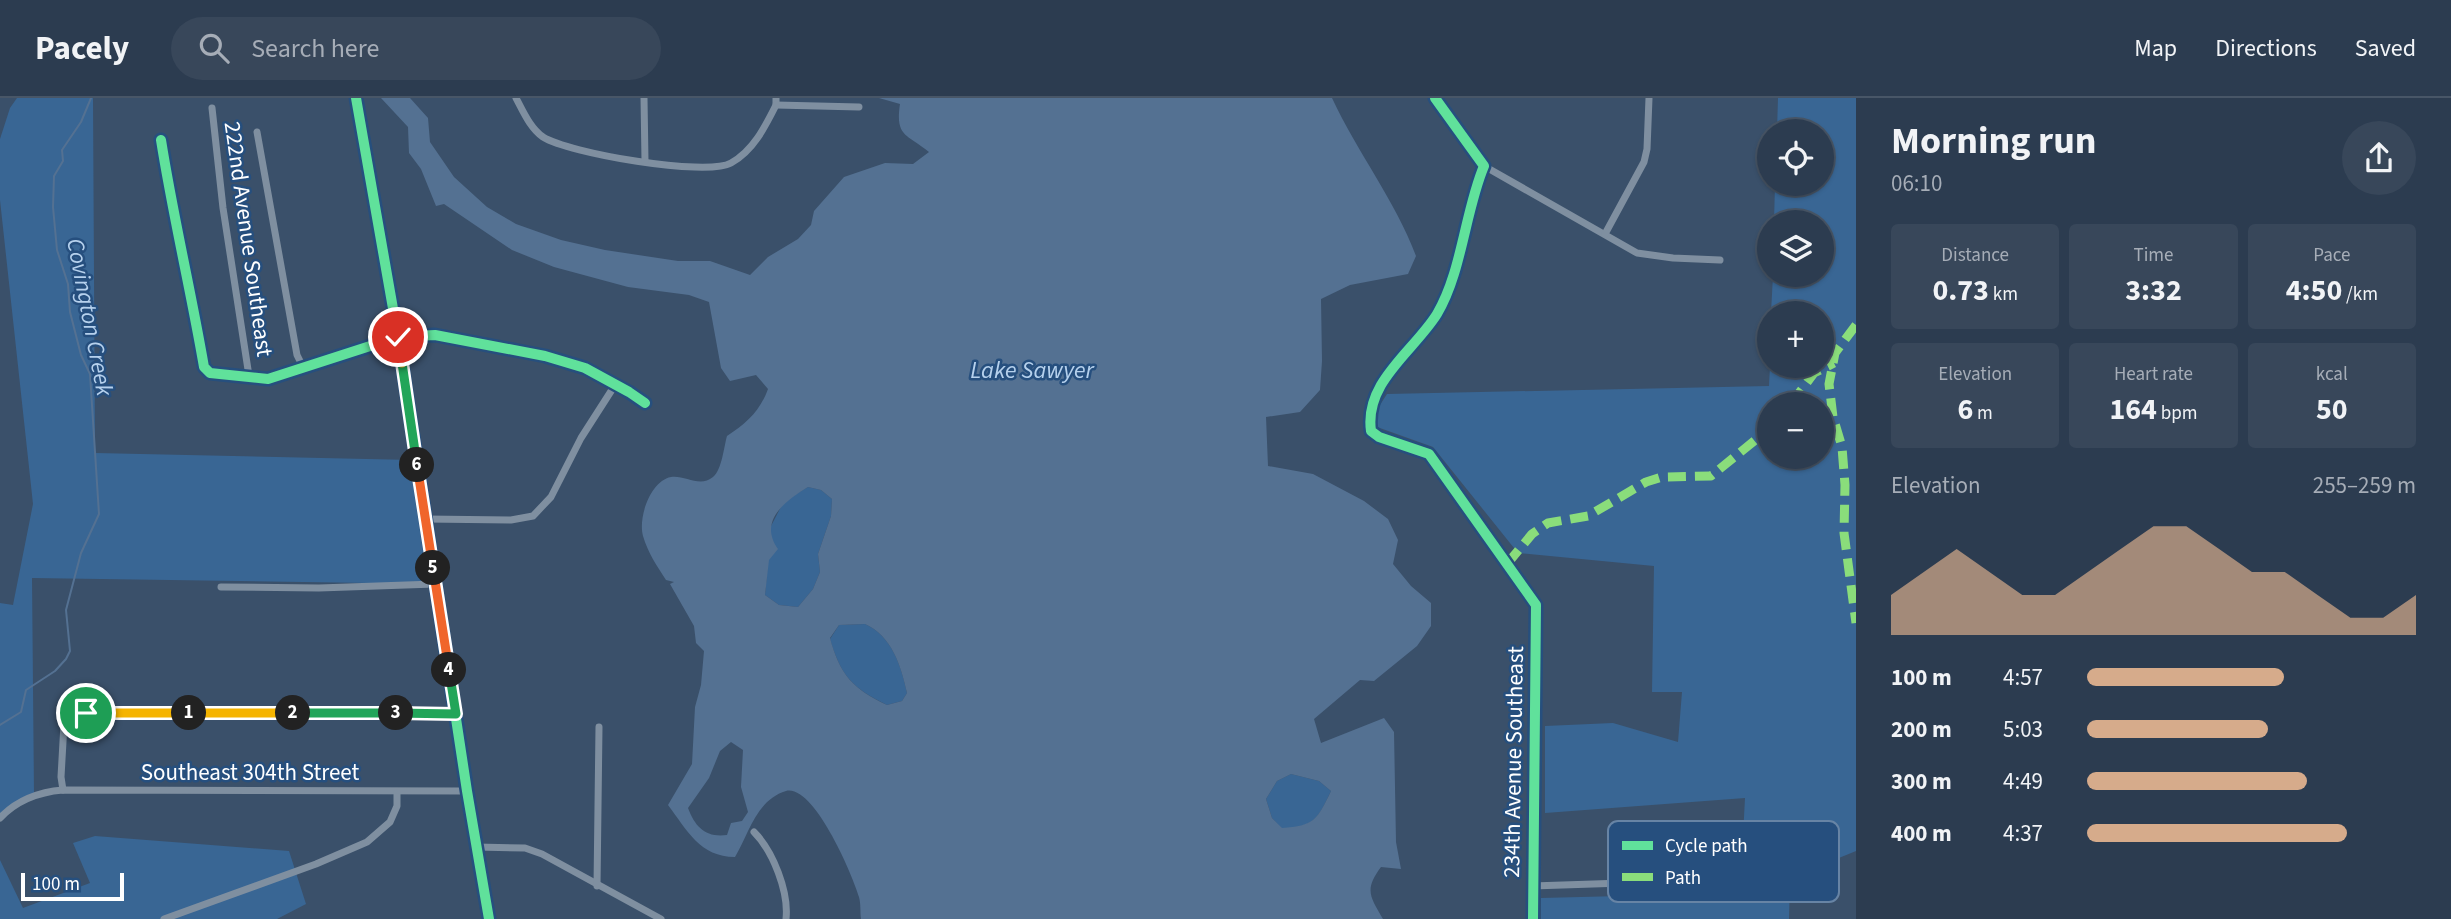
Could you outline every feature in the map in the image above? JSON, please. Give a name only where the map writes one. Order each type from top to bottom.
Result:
[{"type":"street","points":[[356,98],[398,337],[489,919]]},
{"type":"street","points":[[516,98],[533,128],[559,145],[589,153],[707,169],[730,164],[751,148],[776,102],[859,107]]},
{"type":"street","points":[[645,98],[645,161]]},
{"type":"street","points":[[1435,98],[1485,166],[1637,253],[1720,260]]},
{"type":"street","points":[[1605,234],[1644,162],[1649,98]]},
{"type":"street","name":"222nd Avenue Southeast","points":[[212,108],[223,208],[249,376]]},
{"type":"street","points":[[257,132],[297,355],[303,366]]},
{"type":"street","points":[[161,140],[172,208],[189,278],[205,367],[209,373],[268,379],[398,337],[443,336],[545,356],[585,368],[645,403]]},
{"type":"street","name":"234th Avenue Southeast","points":[[1485,166],[1475,187],[1469,221],[1439,311],[1377,391],[1369,421],[1371,431],[1379,437],[1429,454],[1536,605],[1533,919]]},
{"type":"street","points":[[426,519],[512,520],[533,516],[551,496],[581,438],[615,385]]},
{"type":"street","points":[[221,587],[319,589],[435,584]]},
{"type":"street","points":[[86,713],[456,714]]},
{"type":"street","points":[[63,790],[61,777],[64,724]]},
{"type":"street","points":[[597,886],[599,726]]},
{"type":"street","name":"Southeast 304th Street","points":[[0,817],[34,795],[63,790],[397,793],[467,791]]},
{"type":"street","points":[[164,919],[316,864],[366,842],[390,822],[397,806],[397,793]]},
{"type":"street","points":[[754,832],[769,852],[781,884],[786,919]]},
{"type":"street","points":[[476,847],[525,848],[542,854],[660,919]]},
{"type":"street","points":[[1532,886],[1608,884]]},
{"type":"shaded area","points":[[17,98],[93,98],[95,453],[412,460],[426,519],[435,584],[32,578],[34,795],[0,817],[0,603],[13,605],[33,504],[0,200],[0,139],[10,108]]},
{"type":"shaded area","points":[[1778,98],[1856,98],[1856,851],[1839,858],[1839,821],[1744,821],[1745,798],[1545,813],[1545,726],[1613,723],[1678,742],[1682,692],[1652,692],[1654,566],[1518,553],[1433,447],[1377,427],[1376,411],[1387,394],[1769,386],[1769,378],[1834,378],[1834,301],[1772,301],[1772,287],[1834,287],[1834,210],[1774,210],[1775,196],[1834,196],[1834,119],[1777,119]]},
{"type":"shaded area","points":[[808,487],[821,490],[832,499],[831,516],[818,554],[820,572],[813,589],[798,607],[779,605],[765,595],[771,526],[784,501]]},
{"type":"shaded area","points":[[865,624],[882,636],[894,653],[907,693],[902,701],[887,705],[865,693],[849,680],[839,663],[830,639],[839,625]]},
{"type":"shaded area","points":[[1291,774],[1319,781],[1331,791],[1314,820],[1302,826],[1282,829],[1272,818],[1266,799],[1277,781]]},
{"type":"shaded area","points":[[95,836],[289,851],[306,904],[277,919],[0,919],[0,860],[23,908],[90,883],[73,843]]},
{"type":"shaded area","points":[[1608,896],[1608,902],[1789,902],[1789,919],[1541,919],[1541,898]]},
{"type":"water","name":"Lake Sawyer","points":[[381,98],[410,98],[428,118],[430,142],[454,177],[487,207],[516,224],[561,240],[605,250],[678,261],[710,261],[750,275],[768,257],[798,239],[811,225],[814,211],[844,177],[885,163],[913,164],[929,152],[904,134],[899,123],[900,104],[879,98],[1332,98],[1398,215],[1416,256],[1408,274],[1350,285],[1321,299],[1320,390],[1300,412],[1266,417],[1268,466],[1313,474],[1364,501],[1388,519],[1398,540],[1393,564],[1411,586],[1431,603],[1431,626],[1417,646],[1374,681],[1360,680],[1314,719],[1321,743],[1384,718],[1394,732],[1396,842],[1401,869],[1381,867],[1372,882],[1372,899],[1383,919],[861,919],[860,900],[831,834],[808,802],[797,793],[786,791],[776,795],[760,810],[735,857],[723,856],[703,847],[668,805],[692,764],[695,707],[701,685],[704,651],[696,643],[694,626],[670,584],[674,582],[666,580],[647,548],[642,520],[647,501],[657,485],[664,480],[676,477],[703,481],[716,474],[727,436],[752,416],[768,389],[756,375],[730,381],[721,368],[709,302],[689,295],[628,287],[554,267],[512,250],[444,204],[436,206],[421,169],[409,153],[408,127]],"holes":[[[808,487],[821,490],[832,499],[831,516],[818,554],[820,572],[813,589],[798,607],[779,605],[765,595],[769,560],[778,549],[771,529],[773,521],[783,505]],[[865,624],[889,644],[902,673],[907,693],[902,701],[887,705],[865,693],[849,679],[838,662],[830,638],[839,625]],[[731,742],[743,750],[741,787],[748,812],[742,821],[731,823],[727,835],[713,835],[702,830],[688,808],[709,778],[720,751]],[[1291,774],[1319,781],[1331,791],[1313,820],[1282,828],[1272,818],[1266,799],[1277,781]]]},
{"type":"waterway","name":"Covington Creek","points":[[0,725],[21,712],[26,690],[55,671],[70,651],[66,610],[81,553],[99,514],[90,374],[81,355],[70,312],[68,284],[57,250],[53,207],[54,176],[63,161],[62,150],[81,122],[91,98]]},
{"type":"marked path","points":[[1856,325],[1835,353],[1829,384],[1833,417],[1842,447],[1845,485],[1844,533],[1856,623]]},
{"type":"marked path","points":[[1800,392],[1810,378]]},
{"type":"marked path","points":[[1507,564],[1532,534],[1548,523],[1588,516],[1646,482],[1662,477],[1711,476],[1757,439]]},
{"type":"cycle path","points":[[356,98],[398,337],[489,919]]},
{"type":"cycle path","points":[[1435,98],[1484,166],[1458,261],[1445,297],[1427,328],[1383,382],[1371,413],[1371,431],[1379,437],[1429,454],[1536,605],[1533,919]]},
{"type":"cycle path","points":[[161,140],[204,367],[210,373],[268,379],[398,337],[435,335],[545,356],[585,368],[645,403]]},
{"type":"route","points":[[86,713],[456,714],[398,337]]}]
